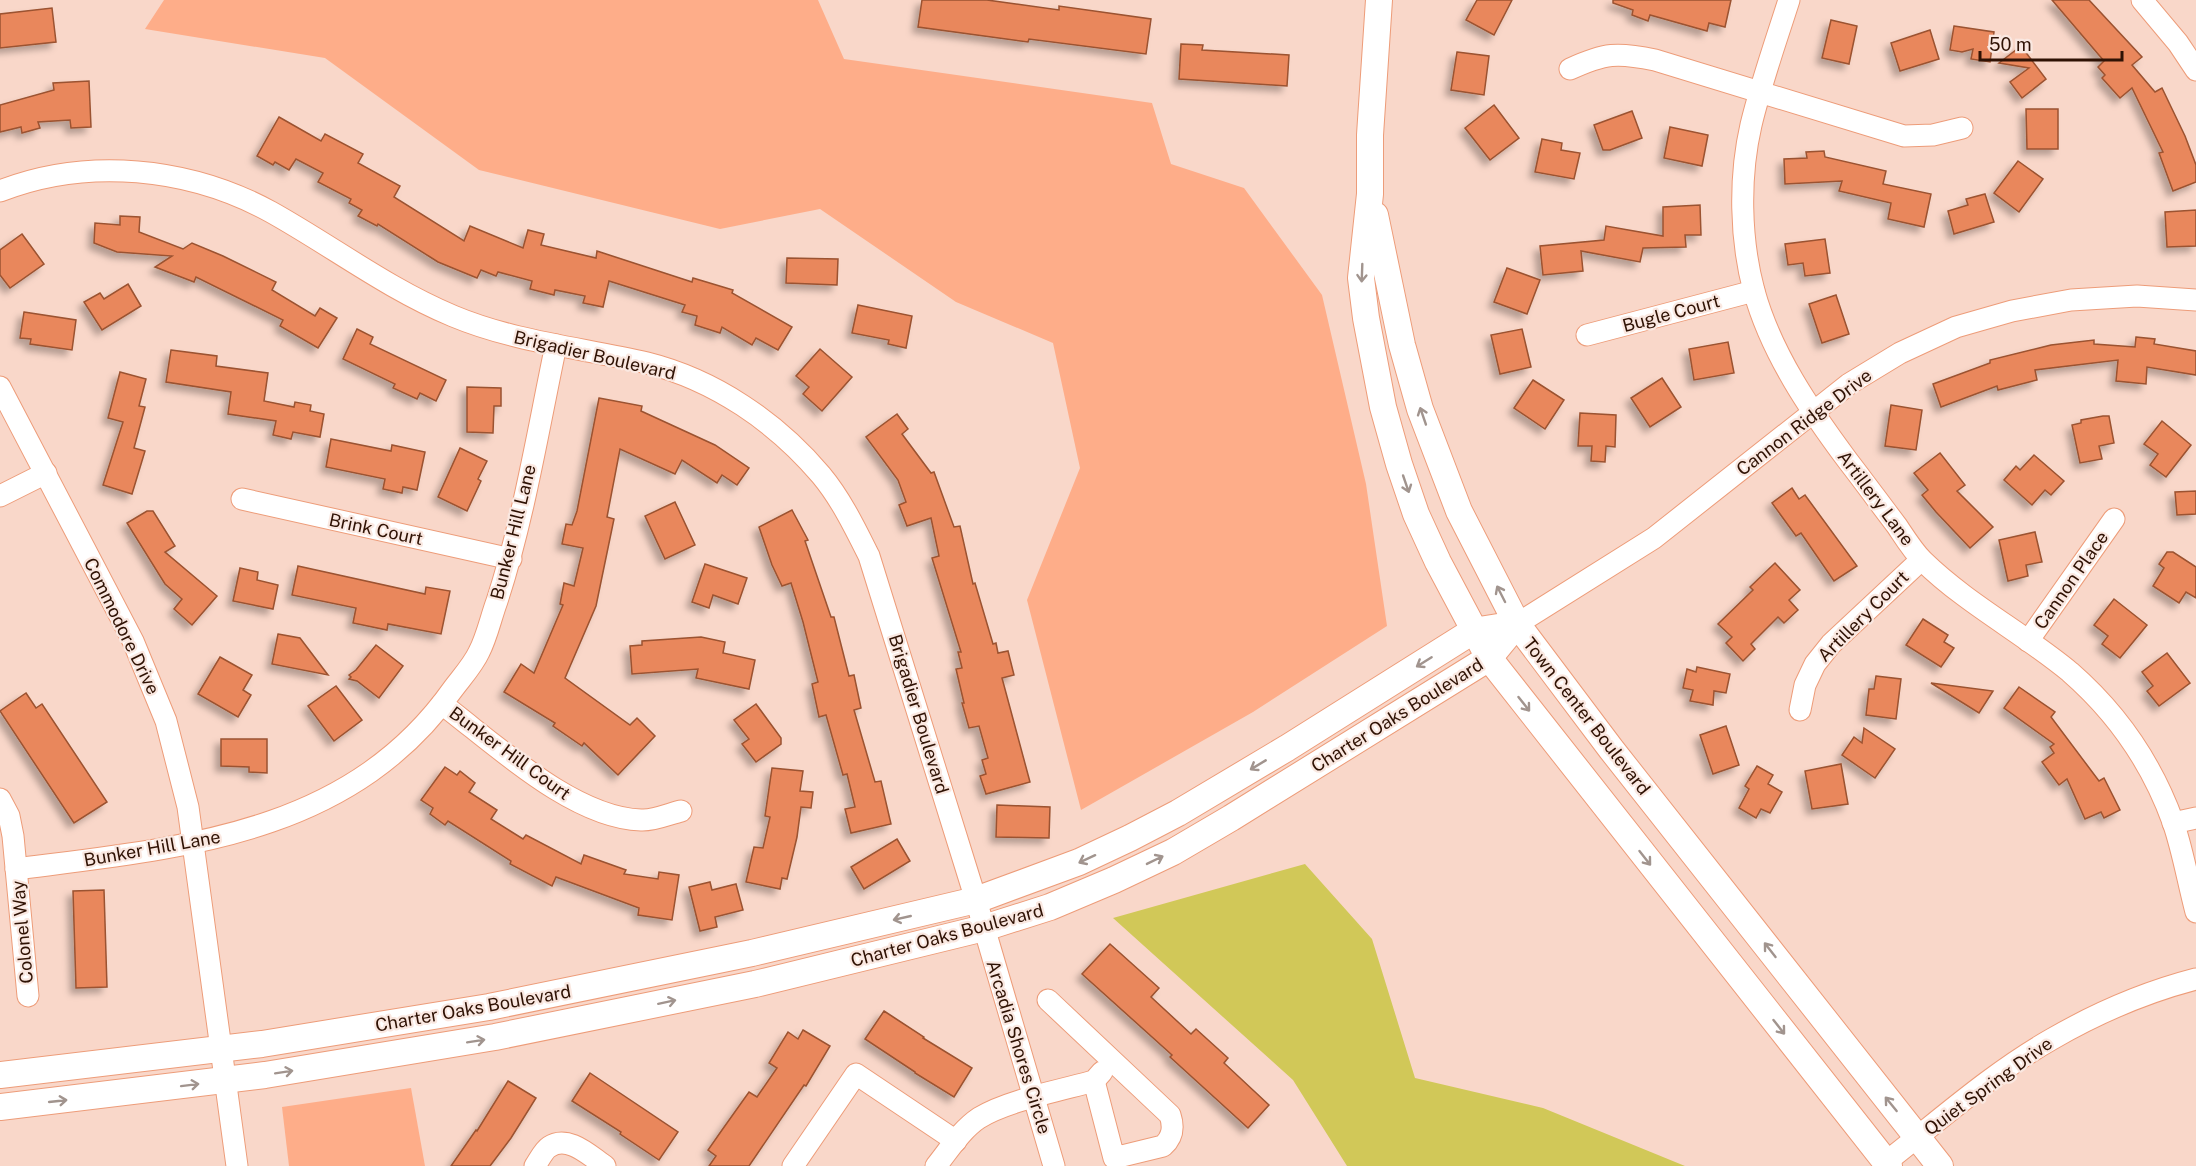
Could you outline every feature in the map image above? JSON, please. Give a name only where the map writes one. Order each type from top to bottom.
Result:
[{"type":"street","name":"Town Center Boulevard","points":[[1379,0],[1370,135],[1370,194],[1361,278],[1369,338],[1383,407],[1416,514],[1438,562],[1489,658],[1887,1164]]},
{"type":"street","name":"Artillery Lane","points":[[1789,0],[1751,125],[1743,212],[1754,291],[1773,341],[1795,382],[1831,438],[1921,560],[1956,590],[2069,672],[2101,702],[2129,735],[2151,772],[2173,823],[2196,912]]},
{"type":"street","points":[[2142,0],[2178,43],[2196,70]]},
{"type":"street","points":[[1570,69],[1595,57],[1626,54],[1655,60],[1904,136],[1934,135],[1962,128]]},
{"type":"street","name":"Brigadier Boulevard","points":[[0,191],[23,182],[62,174],[94,171],[157,174],[186,180],[231,194],[270,212],[396,288],[453,316],[499,332],[649,363],[703,382],[754,413],[791,442],[822,476],[848,514],[869,556],[984,928]]},
{"type":"street","name":"Town Center Boulevard","points":[[1370,194],[1402,345],[1420,410],[1459,512],[1516,624],[1611,749],[1941,1166]]},
{"type":"street","name":"Bugle Court","points":[[1587,335],[1754,291]]},
{"type":"street","name":"Cannon Ridge Drive","points":[[1516,624],[1654,538],[1849,384],[1900,353],[1956,327],[2012,311],[2071,300],[2137,296],[2196,300]]},
{"type":"street","name":"Bunker Hill Lane","points":[[16,869],[156,851],[225,836],[292,814],[341,791],[383,764],[422,729],[480,652],[511,559],[556,345]]},
{"type":"street","name":"Commodore Drive","points":[[0,387],[133,641],[166,721],[188,807],[194,843],[237,1166]]},
{"type":"street","points":[[0,496],[46,473]]},
{"type":"street","name":"Brink Court","points":[[242,499],[511,559]]},
{"type":"street","name":"Cannon Place","points":[[2028,641],[2114,519]]},
{"type":"street","name":"Artillery Court","points":[[1800,710],[1805,685],[1815,664],[1830,644],[1921,560]]},
{"type":"street","name":"Charter Oaks Boulevard","points":[[0,1075],[221,1050],[489,1007],[752,953],[976,900],[1079,862],[1178,813],[1287,748],[1473,631],[1516,624]]},
{"type":"street","name":"Charter Oaks Boulevard","points":[[0,1107],[226,1081],[518,1033],[755,984],[984,928],[1050,907],[1173,852],[1231,818],[1489,658],[1516,624]]},
{"type":"street","name":"Bunker Hill Court","points":[[442,704],[541,779],[573,799],[608,816],[643,821],[681,811]]},
{"type":"street","name":"Colonel Way","points":[[0,799],[9,816],[28,996]]},
{"type":"street","points":[[2173,823],[2196,818]]},
{"type":"street","name":"Arcadia Shores Circle","points":[[984,928],[1054,1166]]},
{"type":"street","name":"Quiet Spring Drive","points":[[1887,1164],[1956,1106],[2051,1040],[2095,1016],[2142,996],[2196,979]]},
{"type":"street","points":[[1048,1000],[1170,1114],[1173,1124],[1169,1141],[1163,1146],[1114,1158],[1094,1081]]},
{"type":"street","points":[[936,1166],[967,1128],[980,1118],[1006,1106],[1094,1081],[1113,1060]]},
{"type":"street","points":[[793,1166],[856,1074],[957,1141]]},
{"type":"street","points":[[535,1166],[549,1147],[562,1142],[575,1145],[605,1166]]},
{"type":"shaded area","points":[[164,0],[818,0],[844,59],[1152,103],[1171,164],[1244,188],[1322,295],[1366,484],[1387,626],[1253,712],[1081,810],[1027,600],[1080,468],[1053,343],[956,302],[820,209],[720,229],[479,170],[325,58],[145,29]]},
{"type":"shaded area","points":[[1305,864],[1372,939],[1415,1078],[1543,1108],[1685,1166],[1347,1166],[1293,1080],[1113,918]]},
{"type":"shaded area","points":[[411,1088],[425,1166],[289,1166],[282,1107]]},
{"type":"building","points":[[922,0],[987,0],[1059,10],[1059,6],[1151,19],[1146,54],[1029,39],[1028,42],[918,27]]},
{"type":"building","points":[[1477,0],[1512,0],[1494,35],[1466,20]]},
{"type":"building","points":[[1613,0],[1731,0],[1725,27],[1709,23],[1707,31],[1650,15],[1648,21],[1632,15],[1633,10],[1613,3]]},
{"type":"building","points":[[2052,0],[2089,0],[2142,57],[2132,65],[2155,92],[2162,88],[2196,165],[2196,182],[2173,191],[2159,153],[2163,152],[2132,88],[2120,98],[2102,78],[2105,75],[2098,67],[2104,61]]},
{"type":"building","points":[[52,8],[56,42],[0,48],[0,14]]},
{"type":"building","points":[[1831,20],[1857,26],[1849,64],[1822,58]]},
{"type":"building","points":[[1954,26],[1994,32],[1990,62],[1971,59],[1973,49],[1962,52],[1950,50]]},
{"type":"building","points":[[1930,30],[1939,59],[1900,71],[1891,43]]},
{"type":"building","points":[[1181,44],[1203,45],[1202,50],[1289,55],[1287,86],[1179,79]]},
{"type":"building","points":[[2021,46],[2046,79],[2022,98],[2010,82],[2029,68],[1999,63]]},
{"type":"building","points":[[1457,52],[1489,56],[1484,95],[1451,90]]},
{"type":"building","points":[[89,81],[91,127],[71,128],[70,120],[38,122],[40,128],[22,133],[21,127],[0,132],[0,105],[54,90],[53,83]]},
{"type":"building","points":[[1494,105],[1519,138],[1490,160],[1465,128]]},
{"type":"building","points":[[2026,109],[2058,109],[2058,149],[2027,149]]},
{"type":"building","points":[[1632,111],[1642,138],[1610,150],[1603,150],[1594,125]]},
{"type":"building","points":[[279,117],[321,141],[325,134],[363,154],[358,163],[400,186],[394,197],[464,241],[470,226],[523,248],[528,230],[544,234],[541,245],[596,258],[597,251],[692,282],[693,278],[733,290],[732,293],[792,327],[778,350],[756,338],[752,345],[722,327],[720,333],[695,325],[697,316],[682,312],[685,305],[609,281],[603,307],[583,303],[585,296],[555,290],[554,295],[530,289],[532,281],[498,272],[496,276],[481,270],[477,278],[438,262],[378,224],[377,226],[358,216],[362,210],[349,203],[351,199],[318,182],[323,173],[296,159],[289,170],[275,162],[273,165],[257,156]]},
{"type":"building","points":[[1670,127],[1708,135],[1702,166],[1664,158]]},
{"type":"building","points":[[1542,139],[1562,143],[1561,150],[1580,153],[1574,179],[1535,172]]},
{"type":"building","points":[[1824,151],[1825,157],[1886,171],[1883,184],[1931,194],[1924,227],[1888,219],[1891,203],[1839,191],[1842,181],[1785,184],[1784,159],[1807,158],[1806,152]]},
{"type":"building","points":[[2018,161],[2043,179],[2019,212],[1994,193]]},
{"type":"building","points":[[1985,194],[1994,222],[1954,234],[1948,211],[1968,205],[1966,199]]},
{"type":"building","points":[[1700,205],[1701,235],[1685,235],[1686,247],[1643,248],[1640,262],[1581,251],[1583,271],[1543,275],[1540,246],[1604,240],[1606,226],[1663,236],[1663,207]]},
{"type":"building","points":[[2196,210],[2196,246],[2167,247],[2165,212]]},
{"type":"building","points":[[120,216],[140,217],[139,232],[183,249],[192,243],[223,256],[276,282],[272,290],[315,316],[320,308],[337,318],[318,348],[280,326],[283,320],[196,277],[194,282],[155,267],[172,256],[117,252],[94,243],[95,223],[120,225]]},
{"type":"building","points":[[22,234],[44,264],[10,288],[0,275],[0,250]]},
{"type":"building","points":[[1825,239],[1830,273],[1805,276],[1803,263],[1788,265],[1785,244]]},
{"type":"building","points":[[787,258],[838,259],[837,285],[786,283]]},
{"type":"building","points":[[1507,268],[1540,280],[1527,314],[1494,302]]},
{"type":"building","points":[[128,284],[141,306],[102,330],[84,302],[100,293],[104,299]]},
{"type":"building","points":[[1836,295],[1849,334],[1822,343],[1809,304]]},
{"type":"building","points":[[858,305],[912,316],[906,348],[888,344],[889,340],[852,333]]},
{"type":"building","points":[[24,312],[76,320],[72,350],[30,344],[31,339],[20,338]]},
{"type":"building","points":[[357,329],[373,337],[370,344],[446,380],[436,401],[420,393],[417,399],[393,388],[395,384],[343,359]]},
{"type":"building","points":[[1522,329],[1531,367],[1500,374],[1491,335]]},
{"type":"building","points":[[2136,337],[2155,339],[2154,344],[2196,351],[2196,375],[2147,367],[2146,384],[2116,381],[2118,360],[2035,370],[2037,380],[1998,390],[1997,386],[1941,407],[1933,384],[1990,363],[1990,360],[2051,345],[2094,340],[2094,344],[2135,347]]},
{"type":"building","points":[[1728,342],[1734,373],[1694,380],[1689,349]]},
{"type":"building","points":[[820,349],[852,377],[822,411],[803,394],[809,387],[796,376]]},
{"type":"building","points":[[171,350],[217,356],[216,366],[268,373],[264,401],[294,407],[295,402],[311,405],[310,411],[324,414],[320,437],[293,432],[291,439],[273,435],[276,421],[228,414],[231,392],[166,382]]},
{"type":"building","points":[[120,372],[146,379],[139,406],[145,407],[134,448],[145,451],[132,494],[103,485],[123,422],[108,418]]},
{"type":"building","points":[[1662,378],[1681,407],[1650,427],[1631,398]]},
{"type":"building","points":[[1533,380],[1564,400],[1545,429],[1514,408]]},
{"type":"building","points":[[467,387],[501,388],[501,406],[494,406],[493,433],[467,432]]},
{"type":"building","points":[[599,398],[642,406],[641,411],[715,445],[749,468],[737,485],[722,475],[717,483],[682,460],[675,474],[620,449],[607,517],[614,519],[596,606],[565,678],[630,725],[637,718],[655,736],[618,775],[584,743],[582,746],[553,726],[555,723],[504,692],[521,664],[534,673],[563,605],[560,604],[564,583],[574,586],[583,548],[562,544],[566,524],[572,525],[577,511]]},
{"type":"building","points":[[1891,405],[1922,410],[1916,450],[1885,446]]},
{"type":"building","points":[[1580,413],[1616,415],[1615,447],[1606,446],[1605,462],[1591,461],[1592,446],[1578,446]]},
{"type":"building","points":[[897,414],[908,429],[902,434],[931,473],[934,472],[954,527],[960,526],[973,584],[975,583],[993,644],[996,643],[998,653],[1008,651],[1014,675],[1002,678],[1030,782],[986,794],[980,776],[986,774],[982,760],[988,758],[979,726],[969,728],[962,703],[964,703],[956,669],[962,668],[958,652],[961,652],[932,558],[939,556],[931,518],[907,526],[899,505],[906,502],[898,480],[866,437]]},
{"type":"building","points":[[2109,416],[2114,443],[2099,446],[2102,459],[2080,463],[2072,425],[2081,423],[2081,420]]},
{"type":"building","points":[[2162,421],[2191,445],[2166,477],[2150,465],[2158,454],[2144,444]]},
{"type":"building","points":[[331,439],[391,451],[392,445],[425,452],[417,490],[403,487],[402,493],[383,489],[385,479],[326,467]]},
{"type":"building","points":[[460,448],[487,461],[478,479],[481,481],[467,511],[438,497]]},
{"type":"building","points":[[1940,453],[1965,485],[1957,491],[1993,527],[1970,548],[1922,495],[1928,490],[1914,473]]},
{"type":"building","points":[[2034,455],[2064,481],[2051,495],[2045,490],[2032,505],[2004,480],[2016,466],[2020,470]]},
{"type":"building","points":[[1792,488],[1799,499],[1805,495],[1857,566],[1834,581],[1801,533],[1796,536],[1772,503]]},
{"type":"building","points":[[2196,491],[2196,514],[2177,515],[2175,492]]},
{"type":"building","points":[[675,502],[695,545],[665,559],[645,516]]},
{"type":"building","points":[[792,510],[808,540],[805,541],[831,617],[834,617],[849,676],[854,675],[861,708],[854,710],[875,782],[881,781],[891,824],[851,833],[845,809],[855,807],[847,774],[843,775],[826,715],[819,717],[812,684],[818,682],[803,622],[791,583],[782,586],[759,527]]},
{"type":"building","points":[[147,511],[153,511],[175,546],[165,552],[217,596],[192,625],[174,609],[182,599],[165,584],[127,523]]},
{"type":"building","points":[[2035,532],[2042,562],[2026,565],[2028,576],[2008,581],[1999,540]]},
{"type":"building","points":[[2167,552],[2173,552],[2196,567],[2196,598],[2186,592],[2179,603],[2153,586],[2164,568],[2159,564]]},
{"type":"building","points":[[1775,563],[1800,590],[1789,600],[1798,610],[1784,623],[1778,617],[1751,644],[1755,649],[1743,661],[1726,643],[1732,637],[1718,624],[1753,590],[1750,587]]},
{"type":"building","points":[[705,564],[747,578],[738,604],[713,595],[709,608],[692,602]]},
{"type":"building","points":[[298,566],[425,594],[426,587],[450,591],[441,634],[388,624],[387,630],[353,623],[356,608],[292,595]]},
{"type":"building","points":[[240,568],[258,572],[257,580],[278,585],[273,609],[233,601]]},
{"type":"building","points":[[2114,599],[2147,625],[2120,658],[2102,644],[2108,636],[2094,625]]},
{"type":"building","points":[[1923,619],[1948,635],[1944,642],[1954,648],[1941,667],[1906,645]]},
{"type":"building","points":[[278,634],[300,638],[328,675],[272,664]]},
{"type":"building","points":[[701,637],[725,642],[723,653],[755,660],[749,689],[696,678],[698,669],[632,674],[630,646],[642,645],[642,641]]},
{"type":"building","points":[[376,645],[403,666],[379,698],[357,681],[349,679],[351,677],[349,675],[356,670]]},
{"type":"building","points":[[2167,653],[2190,683],[2159,706],[2147,691],[2153,686],[2142,672]]},
{"type":"building","points":[[220,657],[252,675],[243,690],[251,695],[238,717],[198,694]]},
{"type":"building","points":[[1697,667],[1730,674],[1726,693],[1714,691],[1713,705],[1690,701],[1693,690],[1683,688],[1687,669],[1696,672]]},
{"type":"building","points":[[1876,676],[1901,679],[1896,719],[1866,715],[1869,689],[1874,689]]},
{"type":"building","points":[[1931,683],[1993,691],[1979,713]]},
{"type":"building","points":[[336,686],[362,720],[334,741],[308,706]]},
{"type":"building","points":[[2019,687],[2055,712],[2051,717],[2099,781],[2104,778],[2120,810],[2104,818],[2101,812],[2085,819],[2067,779],[2059,785],[2042,762],[2054,753],[2050,747],[2054,744],[2004,708]]},
{"type":"building","points":[[26,693],[36,708],[42,704],[107,802],[74,823],[0,711]]},
{"type":"building","points":[[756,704],[781,738],[781,744],[756,762],[742,744],[749,739],[734,720]]},
{"type":"building","points":[[1726,726],[1739,765],[1713,774],[1700,735]]},
{"type":"building","points":[[1864,728],[1895,749],[1875,778],[1842,755],[1854,737],[1862,743]]},
{"type":"building","points":[[221,739],[267,739],[267,773],[249,772],[249,767],[221,766]]},
{"type":"building","points":[[1841,764],[1848,804],[1812,809],[1805,771]]},
{"type":"building","points":[[1757,766],[1773,775],[1768,784],[1782,792],[1770,813],[1761,809],[1756,818],[1739,808],[1749,789],[1745,786]]},
{"type":"building","points":[[445,767],[457,775],[460,771],[475,783],[469,792],[497,810],[491,819],[523,839],[526,835],[581,864],[584,855],[626,870],[624,874],[658,879],[659,872],[679,875],[672,920],[638,915],[639,908],[556,877],[552,886],[510,864],[511,861],[448,821],[445,825],[430,814],[433,808],[421,800]]},
{"type":"building","points":[[772,768],[803,771],[800,791],[813,792],[811,808],[801,807],[787,879],[782,878],[780,889],[746,882],[754,847],[763,848],[770,817],[765,816]]},
{"type":"building","points":[[997,805],[1050,807],[1049,838],[996,837]]},
{"type":"building","points":[[897,839],[910,861],[864,889],[851,867]]},
{"type":"building","points":[[710,882],[712,890],[736,884],[743,910],[715,917],[717,927],[700,931],[689,887]]},
{"type":"building","points":[[104,890],[107,987],[76,988],[73,891]]},
{"type":"building","points":[[1110,944],[1159,988],[1151,997],[1191,1034],[1196,1029],[1228,1058],[1224,1063],[1269,1105],[1248,1128],[1170,1057],[1172,1055],[1082,974]]},
{"type":"building","points":[[884,1011],[972,1068],[954,1097],[865,1039]]},
{"type":"building","points":[[803,1030],[830,1046],[806,1086],[804,1085],[749,1166],[709,1166],[716,1156],[708,1150],[749,1092],[757,1097],[777,1068],[769,1063],[788,1032],[798,1039]]},
{"type":"building","points":[[590,1073],[678,1132],[659,1160],[620,1134],[621,1132],[572,1101]]},
{"type":"building","points":[[508,1081],[536,1098],[511,1138],[490,1166],[451,1166],[477,1131]]}]
